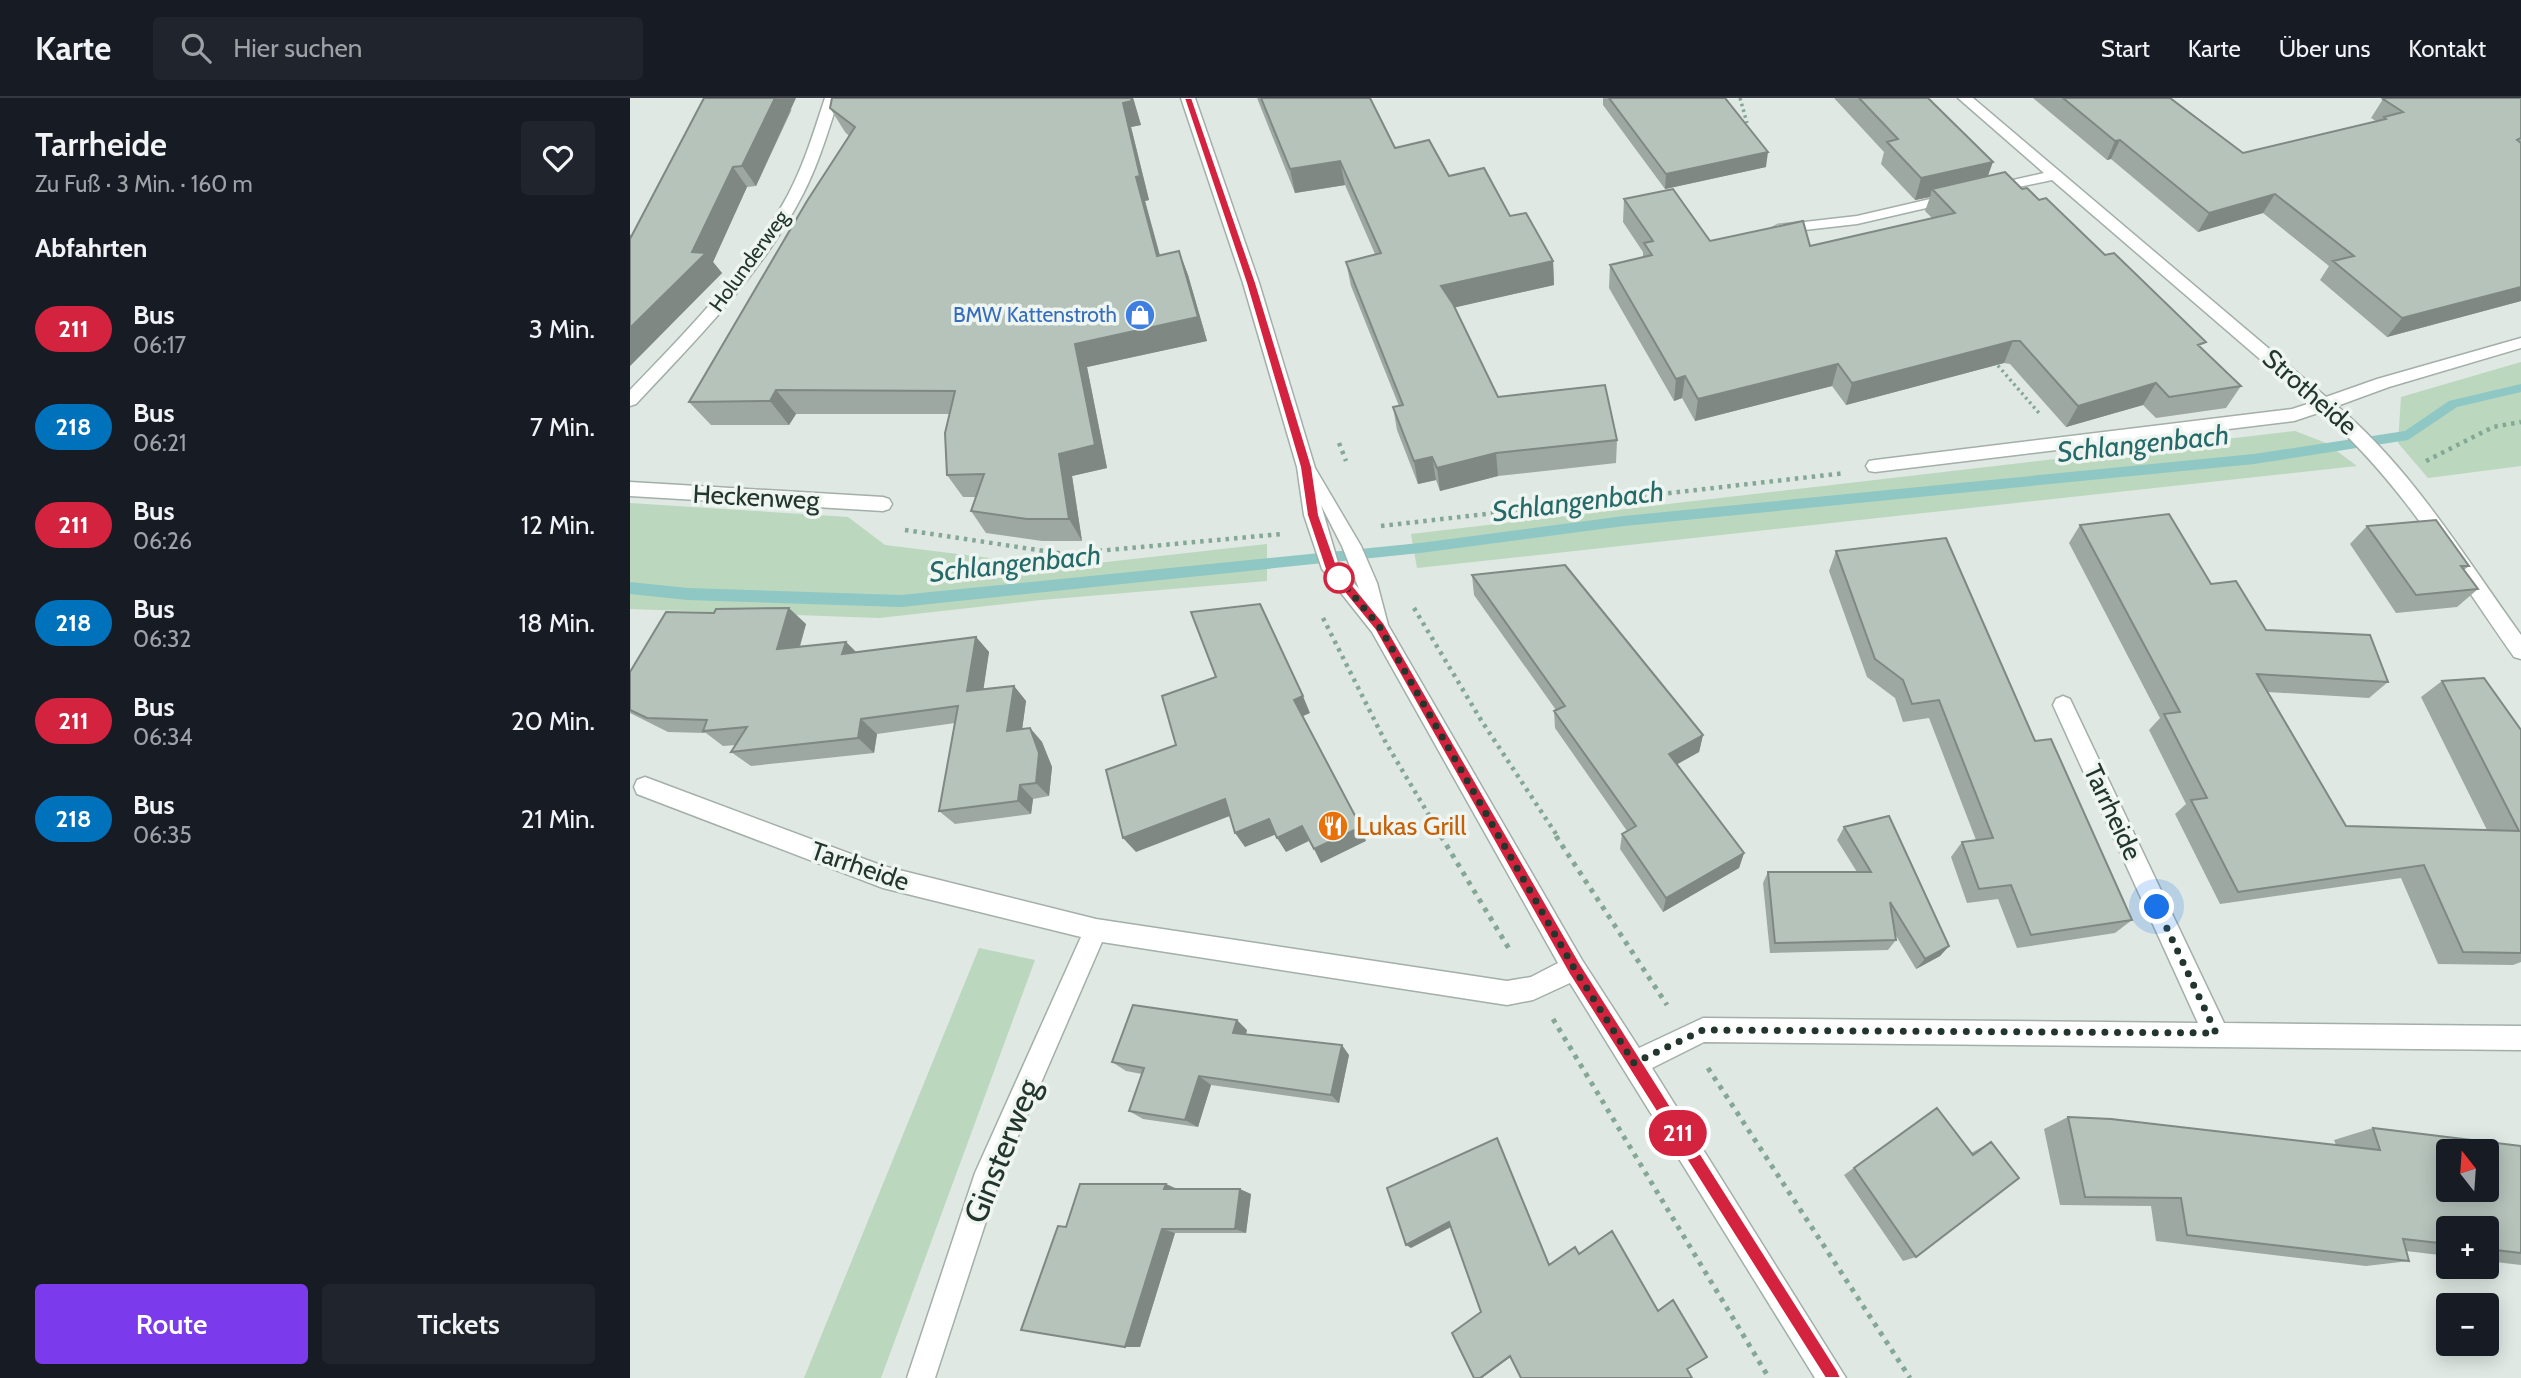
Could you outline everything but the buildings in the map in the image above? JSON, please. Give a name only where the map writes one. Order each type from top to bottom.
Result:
[{"type":"street","name":"Holunderweg","points":[[630,400],[726,298],[749,268],[793,200],[813,157],[832,98]]},
{"type":"street","points":[[1188,98],[1240,250],[1306,467],[1313,515],[1331,569],[1379,626],[1574,968],[1832,1378]]},
{"type":"street","name":"Strotheide","points":[[1965,98],[2328,405],[2355,431],[2398,477],[2521,651]]},
{"type":"street","points":[[1768,230],[1857,220],[2055,175]]},
{"type":"street","points":[[1875,466],[2294,415],[2384,383],[2521,343]]},
{"type":"street","points":[[1306,467],[1336,513],[1362,565],[1379,626]]},
{"type":"street","name":"Heckenweg","points":[[630,489],[883,504]]},
{"type":"street","name":"Tarrheide","points":[[2063,705],[2216,1033]]},
{"type":"street","name":"Tarrheide","points":[[645,787],[883,877],[1096,930],[1507,993],[1534,988],[1574,968]]},
{"type":"street","name":"Ginsterweg","points":[[921,1378],[988,1173],[1096,930]]},
{"type":"street","points":[[1634,1063],[1703,1030],[2521,1038]]},
{"type":"path","points":[[1740,98],[1747,123]]},
{"type":"path","points":[[1986,351],[2065,444]]},
{"type":"path","points":[[2398,477],[2493,427],[2521,422]]},
{"type":"path","points":[[1372,527],[1836,476],[1875,466]]},
{"type":"path","points":[[883,504],[879,517],[897,529],[1065,554],[1288,534]]},
{"type":"path","points":[[1413,606],[1481,720],[1910,1378]]},
{"type":"path","points":[[1318,607],[1386,743],[1508,947]]},
{"type":"path","points":[[1561,1033],[1769,1378]]},
{"type":"green space","points":[[2521,362],[2521,466],[2428,478],[2398,443],[2401,397]]},
{"type":"green space","points":[[2295,431],[2326,443],[2357,466],[1417,568],[1411,534]]},
{"type":"green space","points":[[630,503],[848,517],[885,545],[1062,567],[1267,544],[1267,581],[1041,600],[879,618],[630,609]]},
{"type":"green space","points":[[979,948],[1035,960],[881,1378],[804,1378]]},
{"type":"waterway","name":"Schlangenbach","points":[[630,588],[688,594],[901,601],[1420,548],[1624,521],[2254,459],[2408,435],[2453,404],[2521,388]]},
{"type":"bus line","name":"211","points":[[1188,98],[1251,283],[1306,467],[1313,515],[1331,569],[1379,626],[1574,968],[1832,1378]]},
{"type":"place","name":"BMW Kattenstroth","points":[[1140,315]]},
{"type":"place","name":"Lukas Grill","points":[[1333,826]]},
{"type":"route","points":[[1339,578],[1331,569],[1379,626],[1574,968],[1634,1063],[1703,1030],[2216,1033],[2157,907]]}]
